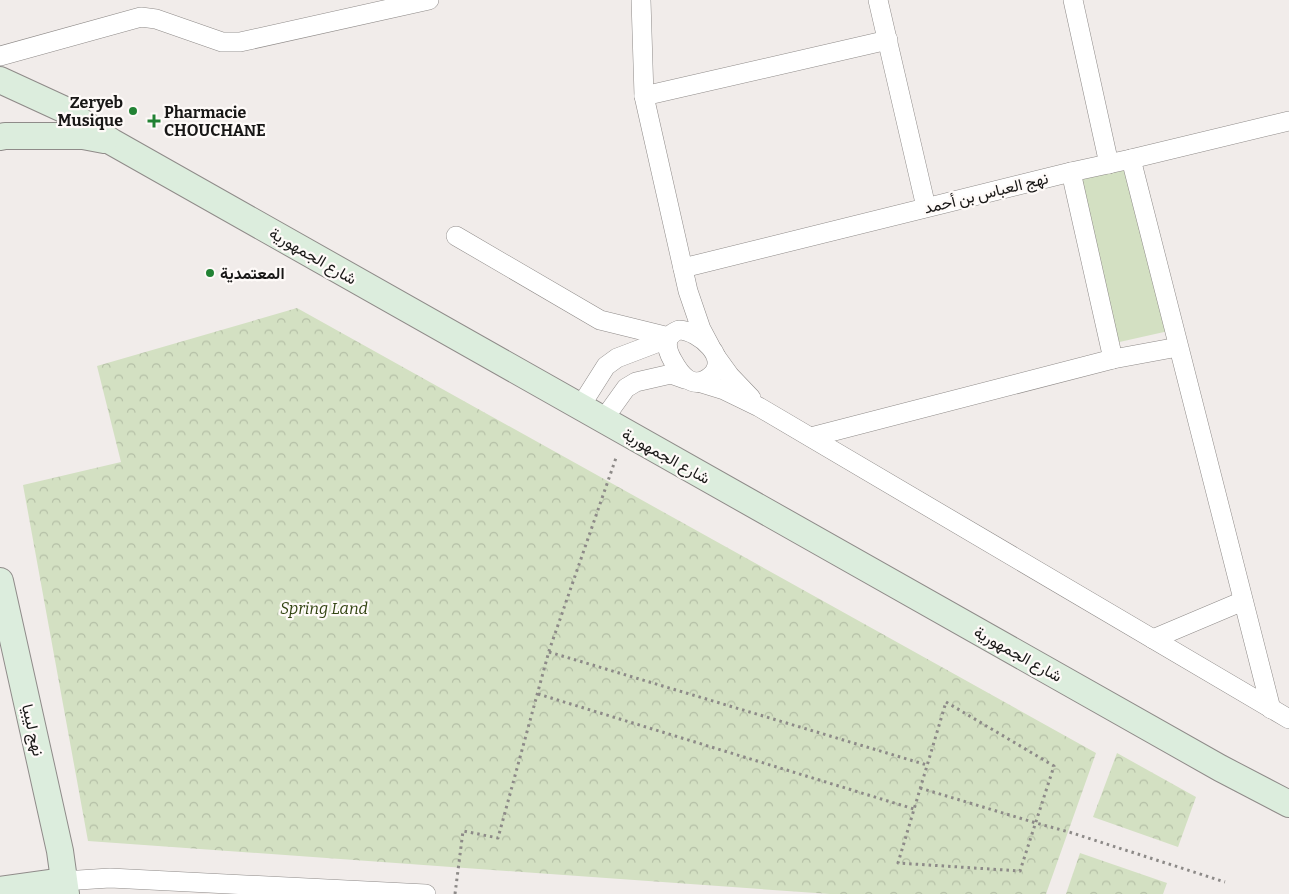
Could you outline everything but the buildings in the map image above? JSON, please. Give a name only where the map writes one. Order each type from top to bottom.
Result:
[{"type":"street","points":[[0,56],[141,17],[156,19],[222,42],[240,42],[429,0]]},
{"type":"street","points":[[641,0],[644,96],[688,291],[701,329],[713,352],[730,376],[759,406]]},
{"type":"street","points":[[878,0],[926,207]]},
{"type":"street","points":[[1073,0],[1109,164]]},
{"type":"street","points":[[644,96],[888,40]]},
{"type":"street","name":"شارع الجمهورية","points":[[0,80],[63,109],[112,142],[580,408],[1220,768],[1289,804]]},
{"type":"street","name":"نهج العباس بن أحمد","points":[[683,268],[926,207],[1289,121]]},
{"type":"street","name":"شارع الجمهورية","points":[[0,138],[5,136],[83,136],[112,142]]},
{"type":"street","points":[[1131,159],[1271,709]]},
{"type":"street","points":[[1071,172],[1113,359]]},
{"type":"street","points":[[456,236],[600,320],[669,337]]},
{"type":"street","points":[[580,408],[606,366],[617,358],[669,337],[679,330],[684,330],[713,352],[715,371],[705,380],[692,380],[680,374],[668,353],[666,344],[669,337],[684,315],[688,291]]},
{"type":"street","points":[[812,437],[1113,359],[1178,347]]},
{"type":"street","points":[[603,420],[626,388],[636,382],[670,374],[724,390],[759,406],[1289,719]]},
{"type":"street","name":"نهج ليبيا","points":[[0,581],[60,851],[64,887]]},
{"type":"street","points":[[1153,639],[1243,601]]},
{"type":"street","name":"شارع الجمهورية","points":[[1220,768],[1289,824]]},
{"type":"street","points":[[0,890],[64,887],[110,878],[426,894]]},
{"type":"path","points":[[455,894],[463,831],[498,838],[549,652],[625,433]]},
{"type":"path","points":[[549,652],[927,765]]},
{"type":"path","points":[[538,694],[914,809]]},
{"type":"path","points":[[946,702],[1054,766],[1020,871],[898,863],[927,765],[946,702]]},
{"type":"path","points":[[920,788],[1036,824],[1069,832],[1225,882]]},
{"type":"green space","points":[[1133,153],[1173,330],[1115,343],[1075,165]]},
{"type":"green space","name":"Spring Land","points":[[297,308],[1096,753],[1046,894],[830,894],[88,841],[23,485],[121,462],[97,366]]},
{"type":"green space","points":[[1117,753],[1196,797],[1178,847],[1093,817]]},
{"type":"green space","points":[[1080,853],[1167,883],[1163,894],[1066,894]]},
{"type":"place","name":"Zeryeb Musique","points":[[133,111]]},
{"type":"place","name":"Pharmacie CHOUCHANE","points":[[154,121]]},
{"type":"place","name":"المعتمدية","points":[[210,273]]}]
